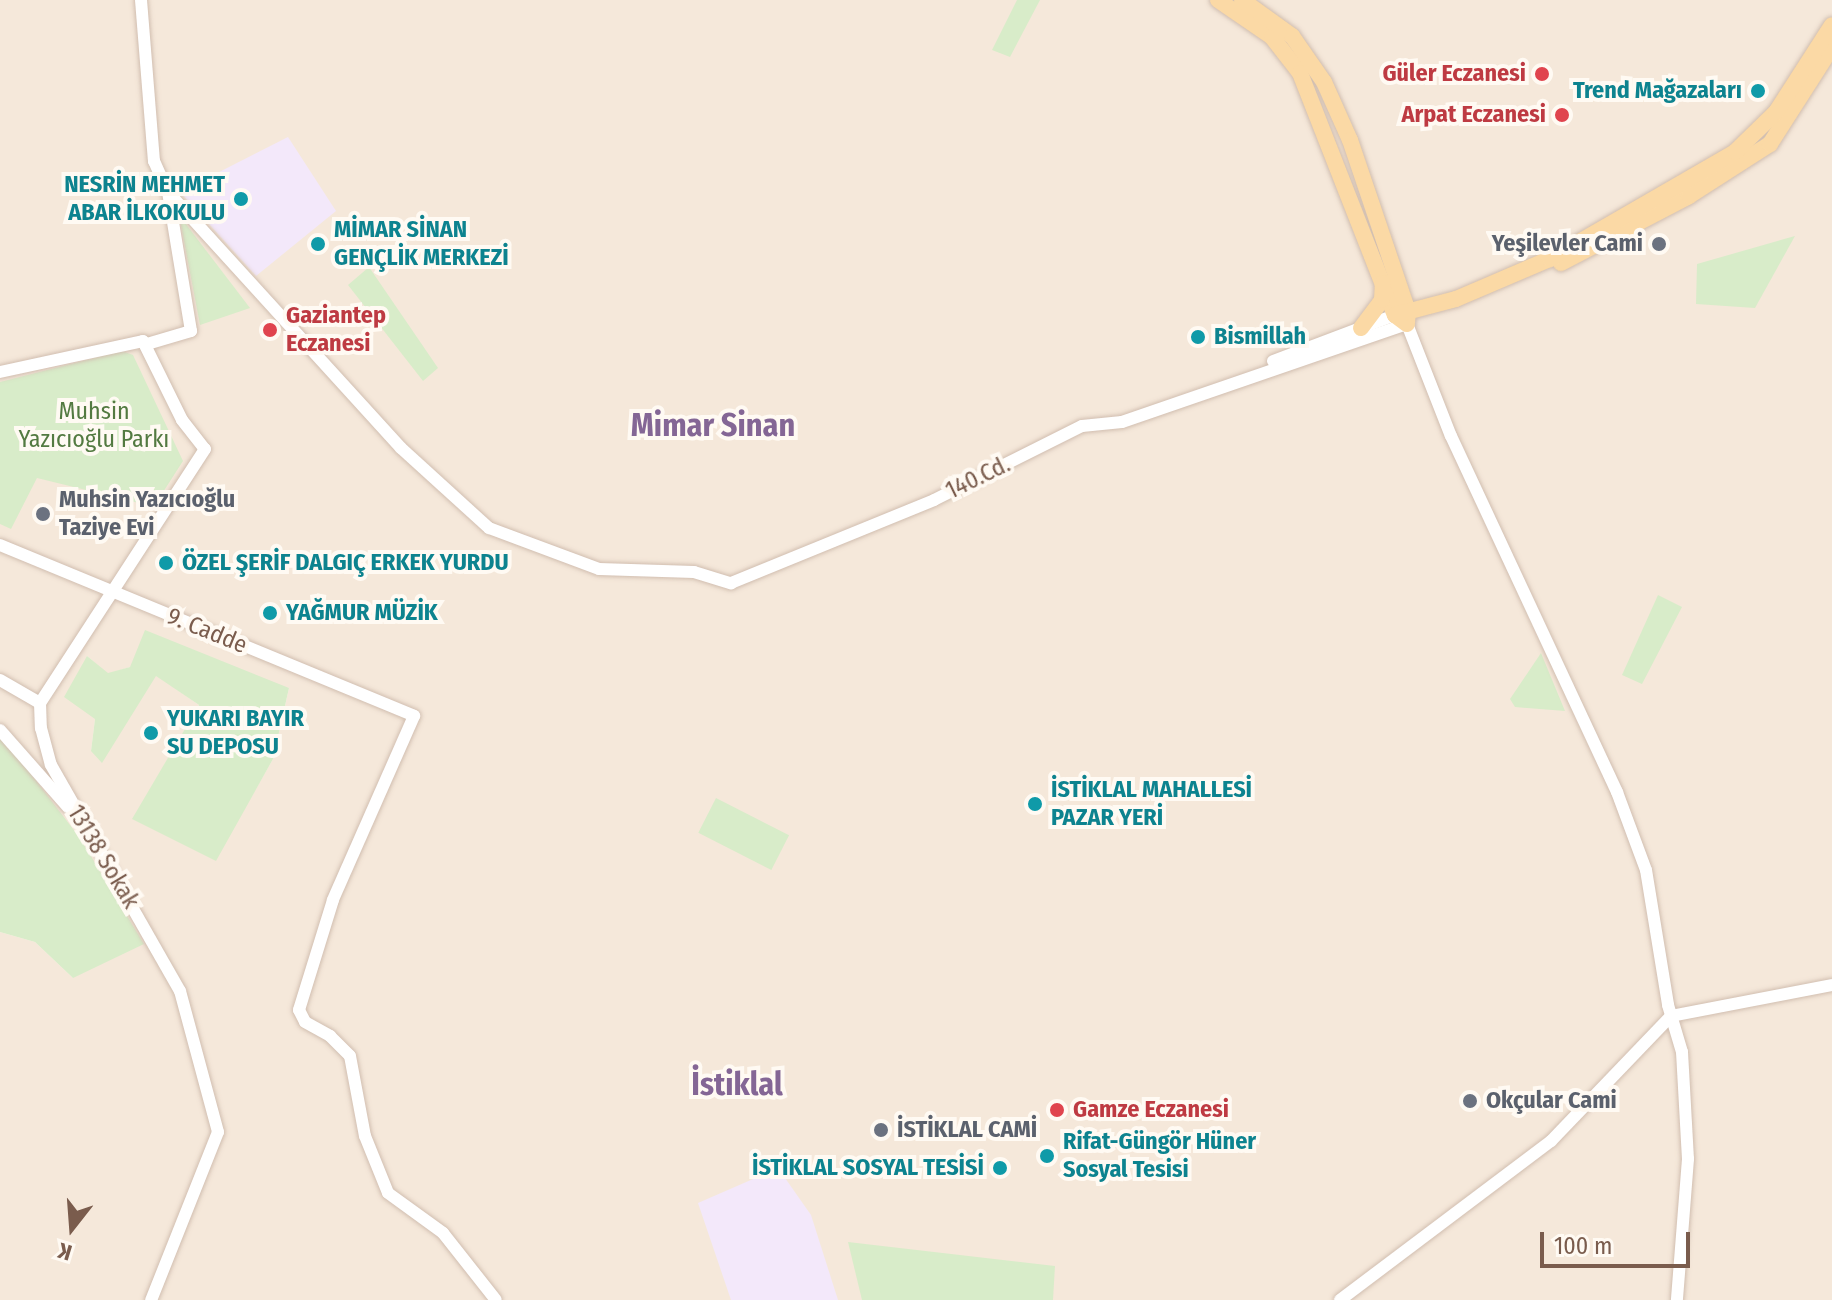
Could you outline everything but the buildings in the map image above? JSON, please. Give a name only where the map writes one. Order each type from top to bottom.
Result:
[{"type":"main road","points":[[1218,0],[1272,37],[1300,73],[1391,283],[1420,300],[1440,303]]},
{"type":"main road","points":[[1242,0],[1292,36],[1324,82],[1350,140],[1403,317]]},
{"type":"main road","points":[[1403,317],[1550,259],[1735,152],[1776,112],[1832,25]]},
{"type":"main road","points":[[1403,317],[1549,269],[1739,164],[1770,144],[1832,47]]},
{"type":"main road","points":[[1361,328],[1391,283]]},
{"type":"street","points":[[0,372],[124,342],[147,344],[191,331],[168,192],[154,161],[141,0]]},
{"type":"street","name":"140.Cd.","points":[[168,192],[401,448],[489,528],[599,569],[694,572],[731,583],[934,500],[1082,426],[1122,422],[1403,317]]},
{"type":"street","points":[[1403,317],[1451,436],[1632,830],[1646,870],[1671,1016],[1682,1052],[1688,1159],[1677,1300]]},
{"type":"street","name":"140.Cd.","points":[[1227,384],[1361,328],[1403,317]]},
{"type":"street","points":[[0,680],[40,703],[205,449],[182,420],[147,344]]},
{"type":"street","name":"9. Cadde","points":[[0,545],[414,716],[333,900],[299,1010],[305,1022],[330,1036],[350,1056],[365,1136],[388,1193],[443,1233],[496,1300]]},
{"type":"street","name":"13138 Sokak","points":[[40,703],[51,765],[76,816],[106,858],[180,991],[218,1132],[151,1300]]},
{"type":"street","points":[[0,730],[76,816]]},
{"type":"street","points":[[1340,1300],[1551,1141],[1671,1016],[1832,985]]},
{"type":"shaded area","points":[[0,0],[1832,0],[1832,1300],[0,1300],[0,932],[35,942],[73,978],[0,734]],"holes":[[[87,656],[108,674],[130,667],[289,688],[273,759],[249,801],[133,819],[199,705],[156,675],[91,751],[95,719]]]},
{"type":"shaded area","points":[[288,137],[336,211],[256,276],[180,192]]},
{"type":"shaded area","points":[[778,1168],[811,1215],[838,1300],[731,1300],[698,1203]]},
{"type":"green space","points":[[1017,0],[1040,0],[1010,57],[992,50]]},
{"type":"green space","points":[[179,215],[250,308],[200,325]]},
{"type":"green space","points":[[1795,236],[1755,308],[1696,304],[1697,264]]},
{"type":"green space","points":[[369,267],[438,368],[423,381],[348,285]]},
{"type":"green space","name":"Muhsin Yazıcıoğlu Parkı","points":[[122,351],[133,355],[183,461],[158,500],[143,504],[37,478],[11,529],[0,524],[0,382]]},
{"type":"green space","points":[[1658,595],[1682,607],[1642,684],[1622,675]]},
{"type":"green space","points":[[145,630],[289,688],[273,759],[216,861],[132,819],[199,705],[156,676],[102,763],[91,751],[95,719],[64,697],[87,656],[108,673],[130,667]]},
{"type":"green space","points":[[1541,653],[1565,711],[1515,707],[1510,699]]},
{"type":"green space","points":[[0,734],[80,838],[144,944],[73,978],[35,942],[0,932]]},
{"type":"green space","points":[[716,798],[789,835],[771,870],[698,833]]},
{"type":"green space","points":[[848,1242],[1055,1266],[1053,1300],[862,1300]]},
{"type":"place","name":"Güler Eczanesi","points":[[1542,74]]},
{"type":"place","name":"Trend Mağazaları","points":[[1758,91]]},
{"type":"place","name":"Arpat Eczanesi","points":[[1562,115]]},
{"type":"place","name":"NESRİN MEHMET ABAR İLKOKULU","points":[[241,199]]},
{"type":"place","name":"MİMAR SİNAN GENÇLİK MERKEZİ","points":[[318,244]]},
{"type":"place","name":"Yeşilevler Cami","points":[[1659,244]]},
{"type":"place","name":"Gaziantep Eczanesi","points":[[270,330]]},
{"type":"place","name":"Bismillah","points":[[1198,337]]},
{"type":"place","name":"Muhsin Yazıcıoğlu Taziye Evi","points":[[43,514]]},
{"type":"place","name":"ÖZEL ŞERİF DALGIÇ ERKEK YURDU","points":[[166,563]]},
{"type":"place","name":"YAĞMUR MÜZİK","points":[[270,613]]},
{"type":"place","name":"YUKARI BAYIR SU DEPOSU","points":[[151,733]]},
{"type":"place","name":"İSTİKLAL MAHALLESİ PAZAR YERİ","points":[[1035,804]]},
{"type":"place","name":"Okçular Cami","points":[[1470,1101]]},
{"type":"place","name":"Gamze Eczanesi","points":[[1057,1110]]},
{"type":"place","name":"İSTİKLAL CAMİ","points":[[881,1130]]},
{"type":"place","name":"Rifat-Güngör Hüner Sosyal Tesisi","points":[[1047,1156]]},
{"type":"place","name":"İSTİKLAL SOSYAL TESİSİ","points":[[1000,1168]]},
{"type":"district","name":"Mimar Sinan","points":[[713,425]]},
{"type":"district","name":"İstiklal","points":[[737,1084]]}]
